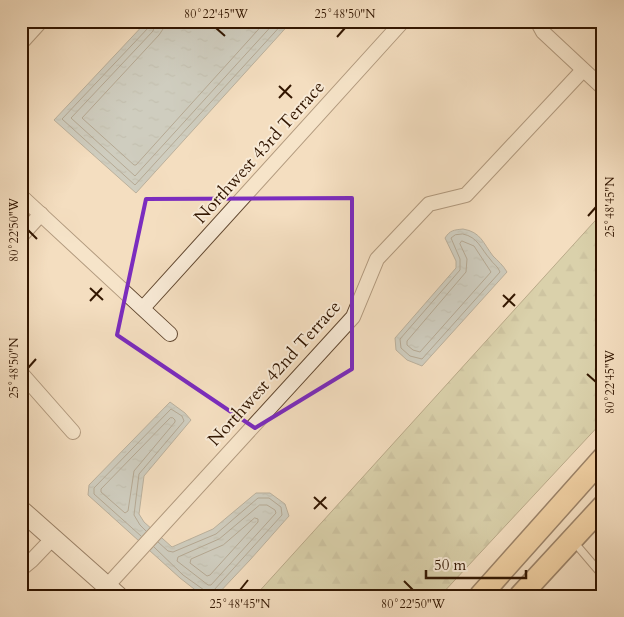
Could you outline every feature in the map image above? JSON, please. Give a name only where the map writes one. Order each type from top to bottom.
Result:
[{"type":"main road","points":[[480,596],[603,458]]},
{"type":"main road","points":[[520,596],[603,506]]},
{"type":"main road","points":[[500,596],[502,590],[501,572]]},
{"type":"street","points":[[21,43],[42,21]]},
{"type":"street","name":"Northwest 43rd Terrace","points":[[143,308],[403,21]]},
{"type":"street","points":[[537,21],[543,32],[603,88]]},
{"type":"street","name":"Northwest 42nd Terrace","points":[[113,591],[136,554],[353,317],[377,259],[429,204],[466,195],[583,70]]},
{"type":"street","points":[[21,196],[170,334]]},
{"type":"street","points":[[21,236],[42,214]]},
{"type":"street","points":[[21,373],[73,432]]},
{"type":"street","points":[[21,510],[113,591]]},
{"type":"street","points":[[21,570],[53,538]]},
{"type":"lane","points":[[572,540],[603,576]]},
{"type":"highlighted area","points":[[352,198],[352,369],[255,428],[117,335],[146,199]]},
{"type":"green space","points":[[603,212],[603,421],[440,596],[255,596]]},
{"type":"water","points":[[147,21],[292,21],[136,193],[54,120]]},
{"type":"water","points":[[463,229],[478,235],[507,272],[422,366],[407,360],[396,350],[395,338],[456,268],[456,261],[445,238],[452,231]]},
{"type":"water","points":[[170,402],[191,420],[144,476],[139,514],[144,522],[172,547],[213,529],[256,493],[270,493],[285,504],[289,516],[216,596],[203,596],[180,578],[88,495],[89,485]]}]
